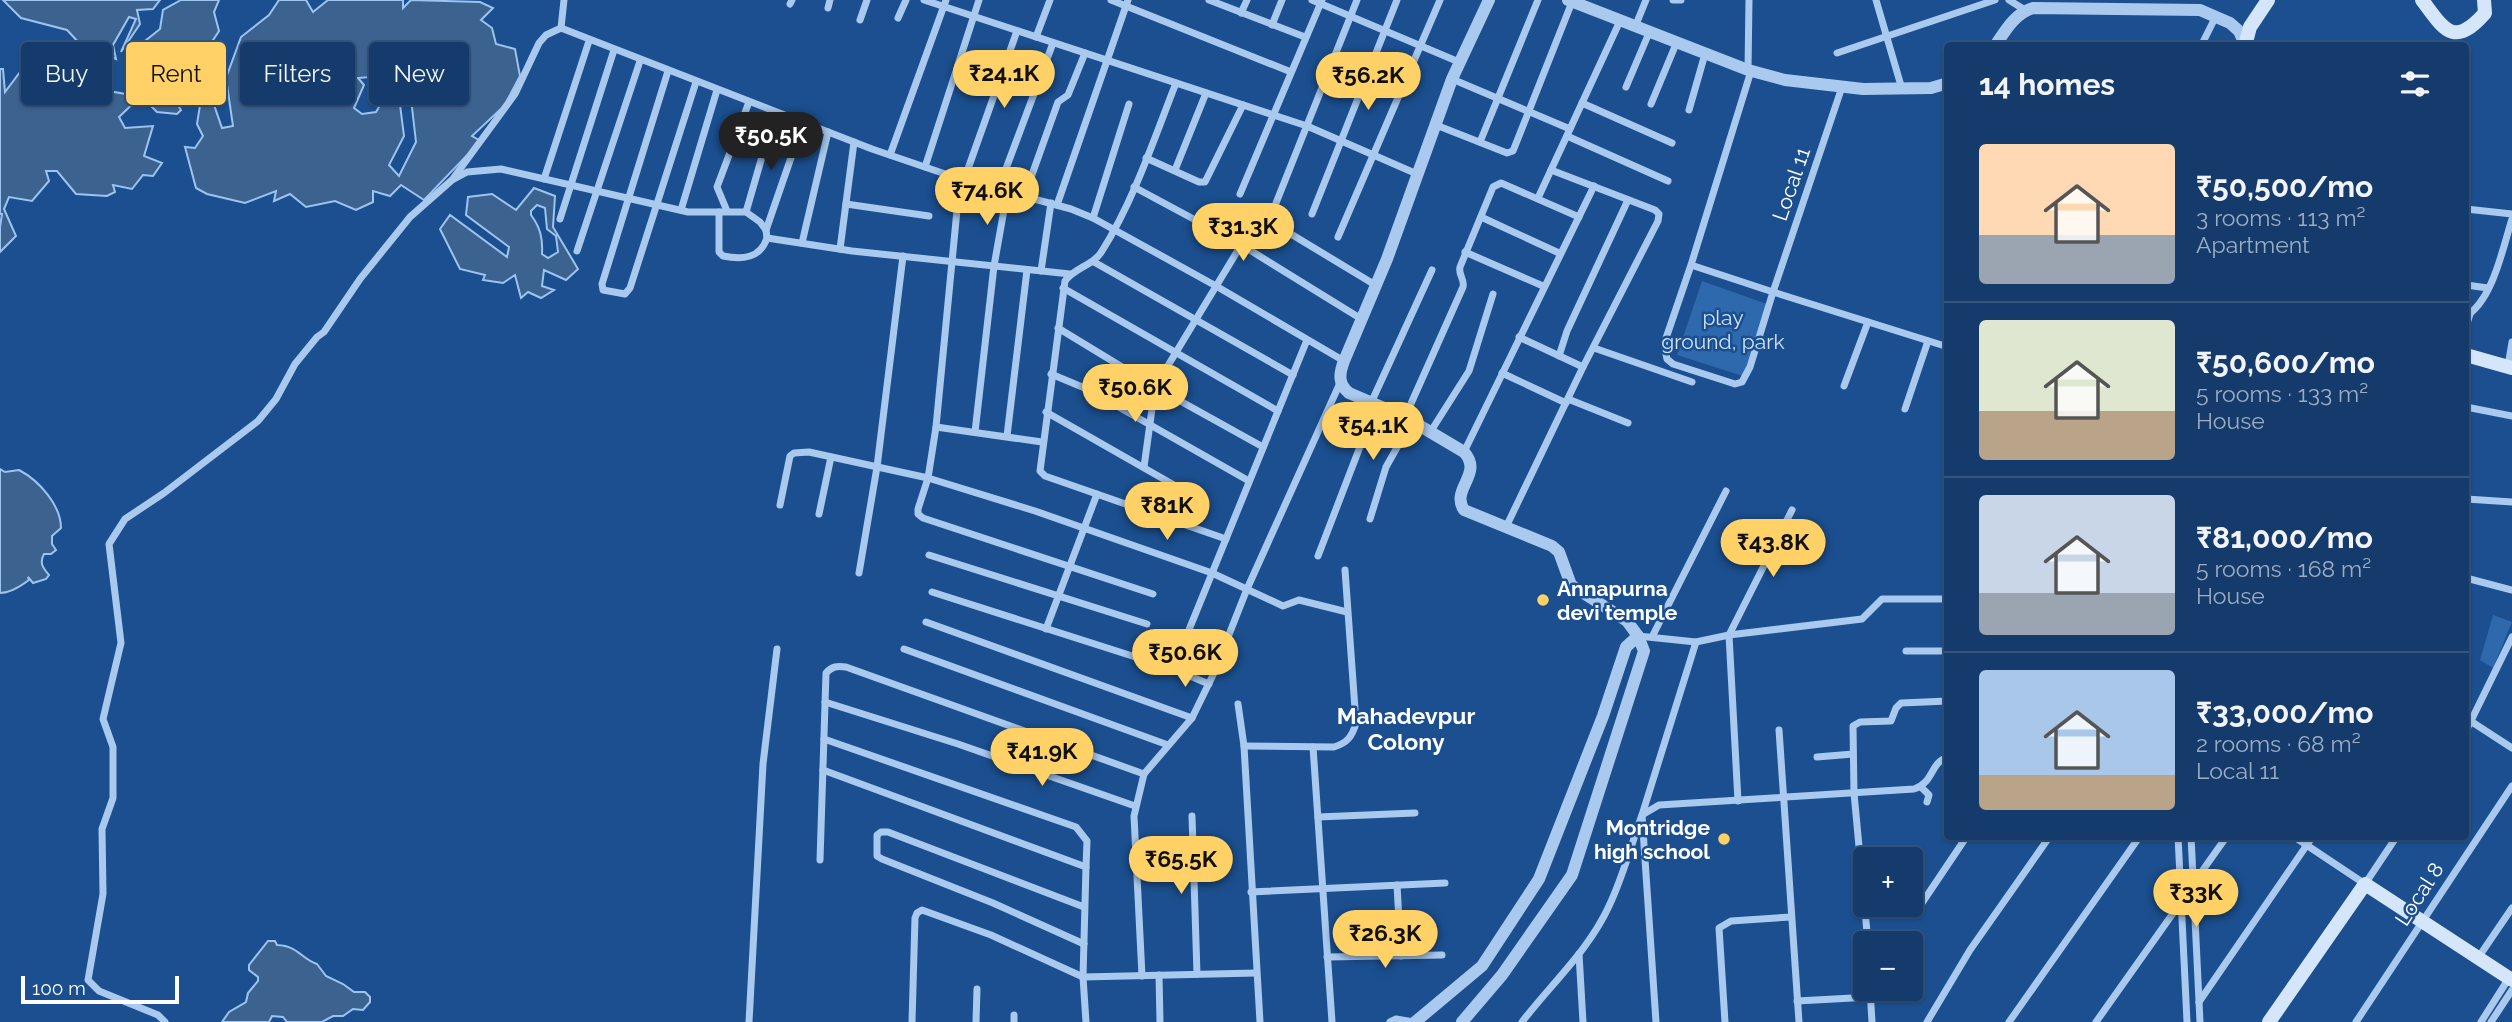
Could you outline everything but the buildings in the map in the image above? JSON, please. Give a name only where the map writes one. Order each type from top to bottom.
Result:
[{"type":"main road","points":[[2246,42],[2250,27],[2268,0]]},
{"type":"main road","points":[[2422,0],[2447,32],[2455,33],[2463,32],[2485,13],[2484,0]]},
{"type":"main road","points":[[2469,358],[2510,367]]},
{"type":"main road","points":[[2269,1022],[2365,884],[2423,920],[2511,983]]},
{"type":"street","points":[[561,28],[564,0]]},
{"type":"street","points":[[860,20],[867,0]]},
{"type":"street","points":[[898,18],[906,0]]},
{"type":"street","points":[[924,0],[945,3],[974,17],[1307,126],[1417,174]]},
{"type":"street","points":[[925,167],[979,0]]},
{"type":"street","points":[[1036,37],[1050,0]]},
{"type":"street","points":[[1111,0],[1128,3],[1291,72]]},
{"type":"street","points":[[1209,0],[1305,37]]},
{"type":"street","points":[[1241,13],[1247,0]]},
{"type":"street","points":[[1272,24],[1282,0]]},
{"type":"street","points":[[1312,0],[1459,62]]},
{"type":"street","points":[[1276,203],[1357,0]]},
{"type":"street","points":[[1312,214],[1398,0]]},
{"type":"street","points":[[1338,237],[1440,0]]},
{"type":"street","points":[[1462,1022],[1502,975],[1572,875],[1644,651],[1638,636],[1627,621],[1572,585],[1559,552],[1470,514],[1460,505],[1472,466],[1470,458],[1464,452],[1432,431],[1349,393],[1341,381],[1343,361],[1377,286],[1452,79],[1489,0]]},
{"type":"street","points":[[1480,142],[1538,0]]},
{"type":"street","points":[[1635,27],[1646,0]]},
{"type":"street","points":[[1673,0],[1681,0]]},
{"type":"street","points":[[1749,0],[1750,71],[1691,265],[1944,346]]},
{"type":"street","points":[[1876,0],[1902,89]]},
{"type":"street","points":[[1837,53],[1995,0]]},
{"type":"street","points":[[2009,0],[2025,10]]},
{"type":"street","points":[[1436,125],[1512,153],[1570,1],[1676,44],[1750,71],[1785,80],[1842,87],[1902,89],[1931,88],[1944,84]]},
{"type":"street","points":[[1240,194],[1322,2]]},
{"type":"street","points":[[890,155],[945,3]]},
{"type":"street","points":[[1041,271],[1054,204],[1128,3]]},
{"type":"street","points":[[1998,42],[2025,10],[2054,4],[2200,10],[2230,23],[2239,31],[2244,42]]},
{"type":"street","points":[[2203,42],[2216,16]]},
{"type":"street","points":[[1538,198],[1620,21]]},
{"type":"street","points":[[164,1022],[158,1015],[99,991],[88,980],[103,894],[102,829],[113,798],[113,747],[103,719],[121,643],[109,544],[125,519],[164,493],[258,421],[276,399],[295,364],[324,332],[360,279],[410,218],[452,180],[515,94],[539,43],[546,35],[561,28],[640,61],[890,155],[962,180],[1054,204],[1093,218],[1343,361]]},
{"type":"street","points":[[1017,31],[962,180],[936,427],[928,478],[918,514],[923,518],[1153,594]]},
{"type":"street","points":[[1626,87],[1649,33]]},
{"type":"street","points":[[544,179],[589,41]]},
{"type":"street","points":[[998,190],[1053,43]]},
{"type":"street","points":[[1651,104],[1676,44]]},
{"type":"street","points":[[560,219],[614,50]]},
{"type":"street","points":[[1024,197],[1058,102],[1068,94],[1085,53]]},
{"type":"street","points":[[1689,110],[1705,54]]},
{"type":"street","points":[[577,251],[640,61]]},
{"type":"street","points":[[668,71],[627,198],[602,284],[603,290],[625,294],[630,288],[696,82]]},
{"type":"street","points":[[1452,79],[1529,112],[1668,181]]},
{"type":"street","points":[[452,180],[467,172],[500,169],[681,210],[746,212],[760,222],[766,234],[802,243],[1070,274],[1094,262],[1115,229],[1176,83]]},
{"type":"street","name":"Local 11","points":[[1691,265],[1664,344],[1667,359],[1673,364],[1735,384],[1742,382],[1750,367],[1842,87]]},
{"type":"street","points":[[681,210],[718,90]]},
{"type":"street","points":[[1175,170],[1206,93]]},
{"type":"street","points":[[748,102],[717,187],[723,212],[719,252],[723,256],[747,258],[760,251],[803,123]]},
{"type":"street","points":[[1582,103],[1672,143]]},
{"type":"street","points":[[1093,218],[1129,104]]},
{"type":"street","points":[[1146,158],[1199,182],[1205,182],[1243,105]]},
{"type":"street","points":[[746,212],[775,112]]},
{"type":"street","points":[[802,243],[828,132]]},
{"type":"street","points":[[840,249],[854,142]]},
{"type":"street","points":[[1505,528],[1658,221],[1659,214],[1655,210],[1551,170]]},
{"type":"street","points":[[1370,519],[1386,467],[1463,288],[1459,270],[1496,184],[1502,183],[1579,217]]},
{"type":"street","points":[[1464,452],[1594,186]]},
{"type":"street","points":[[1134,187],[1240,244],[1363,320]]},
{"type":"street","points":[[975,432],[995,266],[1007,193]]},
{"type":"street","points":[[1559,356],[1567,331],[1628,200]]},
{"type":"street","points":[[846,204],[929,216]]},
{"type":"street","points":[[2469,209],[2512,214]]},
{"type":"street","points":[[1480,217],[1559,253]]},
{"type":"street","points":[[1144,467],[1155,387],[1255,222],[1266,219],[1377,286]]},
{"type":"street","points":[[2469,314],[2488,288],[2512,219]]},
{"type":"street","points":[[1465,252],[1543,286]]},
{"type":"street","points":[[859,573],[877,467],[903,256]]},
{"type":"street","points":[[1094,262],[1293,375]]},
{"type":"street","points":[[1007,436],[1027,270]]},
{"type":"street","points":[[1318,556],[1373,404],[1432,270]]},
{"type":"street","points":[[1070,274],[1063,288],[1040,471],[1045,476],[1226,539]]},
{"type":"street","points":[[2469,285],[2488,288]]},
{"type":"street","points":[[1063,288],[1278,411]]},
{"type":"street","points":[[1432,431],[1469,371],[1493,295]]},
{"type":"street","points":[[1844,386],[1868,322]]},
{"type":"street","points":[[1058,328],[1155,387],[1263,447]]},
{"type":"street","points":[[1519,337],[1583,368]]},
{"type":"street","points":[[1173,669],[1307,340]]},
{"type":"street","points":[[1905,409],[1927,341]]},
{"type":"street","points":[[2510,367],[2512,342]]},
{"type":"street","points":[[1594,348],[1692,382]]},
{"type":"street","points":[[1502,373],[1628,423]]},
{"type":"street","points":[[1051,374],[1087,389],[1250,481]]},
{"type":"street","points":[[1142,976],[1135,806],[1144,774],[1192,718],[1341,381]]},
{"type":"street","points":[[2469,408],[2512,416]]},
{"type":"street","points":[[1046,412],[1198,499],[1189,526]]},
{"type":"street","points":[[936,427],[1042,442]]},
{"type":"street","points":[[780,505],[790,456],[808,452],[928,478],[1084,528],[1212,573],[1283,606],[1298,600],[1347,612]]},
{"type":"street","points":[[819,514],[831,457]]},
{"type":"street","points":[[1652,637],[1726,491]]},
{"type":"street","points":[[1046,629],[1097,494]]},
{"type":"street","points":[[2469,499],[2512,502]]},
{"type":"street","points":[[1738,801],[1729,635],[1792,510]]},
{"type":"street","points":[[929,555],[1147,624]]},
{"type":"street","points":[[1244,746],[1334,747],[1345,743],[1353,734],[1356,723],[1345,570]]},
{"type":"street","points":[[2469,579],[2512,590]]},
{"type":"street","points":[[932,592],[1173,669],[1209,684]]},
{"type":"street","points":[[1390,1022],[1406,1019],[1415,1022],[1482,965],[1539,879],[1603,716],[1626,647],[1638,636],[1696,642],[1729,635],[1862,620],[1876,603],[1889,598],[1944,599]]},
{"type":"street","points":[[926,622],[1192,718]]},
{"type":"street","points":[[2469,726],[2512,637]]},
{"type":"street","points":[[1522,1022],[1579,954],[1609,906],[1642,815],[1696,642]]},
{"type":"street","points":[[749,1022],[763,764],[777,649]]},
{"type":"street","points":[[904,649],[1168,745]]},
{"type":"street","points":[[1906,652],[1944,650]]},
{"type":"street","points":[[820,860],[826,673],[831,667],[846,667],[1144,774]]},
{"type":"street","points":[[1867,931],[1854,793],[1852,731],[1856,723],[1891,721],[1901,703],[1944,701]]},
{"type":"street","points":[[825,702],[958,744],[1135,806]]},
{"type":"street","points":[[1238,704],[1244,746],[1260,1022]]},
{"type":"street","points":[[2472,722],[2512,748]]},
{"type":"street","points":[[1779,730],[1799,1022]]},
{"type":"street","points":[[824,739],[1076,827],[1087,841],[1083,977],[1086,1022]]},
{"type":"street","points":[[1313,747],[1332,1022]]},
{"type":"street","points":[[1817,757],[1853,754]]},
{"type":"street","points":[[1642,815],[1658,805],[1921,787],[1927,783],[1938,763],[1944,759]]},
{"type":"street","points":[[823,770],[1086,867]]},
{"type":"street","name":"Local 8","points":[[2356,1022],[2512,786]]},
{"type":"street","points":[[1921,787],[1929,795],[1927,802]]},
{"type":"street","points":[[1318,817],[1415,813]]},
{"type":"street","points":[[1642,815],[1656,1022]]},
{"type":"street","points":[[1192,816],[1198,974]]},
{"type":"street","points":[[1084,907],[888,832],[877,835],[875,849],[877,856],[882,859],[993,903],[1084,944]]},
{"type":"street","points":[[1923,902],[1964,840]]},
{"type":"street","points":[[1927,1022],[1970,950],[2047,840]]},
{"type":"street","points":[[2009,1022],[2137,840]]},
{"type":"street","points":[[2178,840],[2186,1020]]},
{"type":"street","points":[[2190,840],[2200,1022]]},
{"type":"street","points":[[2193,885],[2224,840]]},
{"type":"street","points":[[2300,840],[2365,884],[2394,840]]},
{"type":"street","points":[[2199,1002],[2310,840]]},
{"type":"street","points":[[2179,863],[2192,862]]},
{"type":"street","points":[[1251,892],[1445,883]]},
{"type":"street","points":[[1397,884],[1401,956]]},
{"type":"street","points":[[2096,1022],[2181,902]]},
{"type":"street","points":[[2478,958],[2512,908]]},
{"type":"street","points":[[912,1022],[915,918],[919,911],[992,935],[1083,977],[1256,973]]},
{"type":"street","points":[[1726,1022],[1720,928],[1731,921],[1791,917]]},
{"type":"street","points":[[1579,954],[1583,1022]]},
{"type":"street","points":[[1328,957],[1442,955]]},
{"type":"street","points":[[1158,975],[1160,1022]]},
{"type":"street","points":[[2185,981],[2198,980]]},
{"type":"street","points":[[2482,1022],[2511,983]]},
{"type":"street","points":[[2491,1022],[2511,983]]},
{"type":"street","points":[[976,1022],[977,989]]},
{"type":"street","points":[[1797,1001],[1853,995]]},
{"type":"street","points":[[1871,1001],[1872,1022]]},
{"type":"green space","name":"play ground, park","points":[[1702,281],[1767,304],[1746,377],[1677,355]]},
{"type":"green space","points":[[2493,615],[2512,622],[2493,668],[2480,660]]},
{"type":"shaded area","points":[[3,0],[160,0],[153,9],[137,10],[140,24],[121,52],[136,19],[129,17],[113,45],[116,59],[112,57],[112,42],[78,42],[67,30],[21,18]]},
{"type":"shaded area","points":[[181,0],[219,0],[214,12],[219,31],[212,42],[144,42],[160,29],[163,10]]},
{"type":"shaded area","points":[[279,0],[306,0],[313,12],[328,0],[403,0],[403,8],[411,0],[480,2],[493,8],[481,20],[492,28],[496,44],[515,49],[520,76],[504,106],[472,136],[479,140],[475,147],[424,200],[401,185],[390,196],[373,191],[373,202],[356,210],[335,201],[306,207],[290,194],[274,201],[276,191],[245,203],[207,194],[196,188],[185,147],[195,148],[203,136],[197,124],[200,105],[214,105],[222,128],[233,126],[226,78],[241,37],[269,15]],"holes":[[[369,42],[469,42],[469,105],[412,105],[416,142],[399,176],[389,165],[404,136],[400,105],[380,105],[376,112],[362,114],[354,108],[364,85],[358,78],[369,77]]]},
{"type":"shaded area","points":[[0,69],[3,69],[5,92],[21,71],[21,105],[112,105],[112,92],[126,94],[126,105],[132,105],[119,117],[125,128],[153,126],[144,156],[162,163],[153,176],[143,175],[132,189],[113,185],[115,192],[107,196],[76,194],[57,171],[46,171],[49,181],[32,201],[9,197],[4,209],[16,236],[0,252]]},
{"type":"shaded area","points":[[150,105],[178,105],[181,110],[177,114],[157,112]]},
{"type":"shaded area","points":[[534,188],[555,196],[553,227],[578,269],[566,280],[544,270],[542,286],[554,290],[541,298],[528,292],[521,298],[515,275],[503,283],[483,280],[485,275],[460,269],[440,229],[450,215],[507,257],[509,247],[466,215],[468,197],[492,194],[516,210]],"holes":[[[537,205],[545,208],[547,229],[556,236],[558,252],[548,258],[542,254],[540,233],[531,215]]]},
{"type":"shaded area","points":[[0,469],[5,472],[19,470],[42,487],[57,511],[61,528],[52,536],[52,544],[56,550],[51,554],[44,554],[42,560],[42,565],[49,575],[46,579],[33,583],[28,577],[29,580],[19,587],[0,593]]},
{"type":"shaded area","points":[[268,941],[275,941],[277,945],[295,950],[317,964],[326,976],[354,992],[365,992],[370,997],[370,1002],[363,1010],[353,1009],[343,1016],[333,1016],[322,1022],[287,1022],[283,1017],[272,1016],[269,1022],[222,1022],[229,1012],[246,1002],[248,993],[258,981],[258,977],[249,970],[249,965]]},
{"type":"place","name":"Annapurna devi temple","points":[[1543,600]]},
{"type":"place","name":"Montridge high school","points":[[1724,839]]},
{"type":"district","name":"Mahadevpur Colony","points":[[1406,728]]}]
